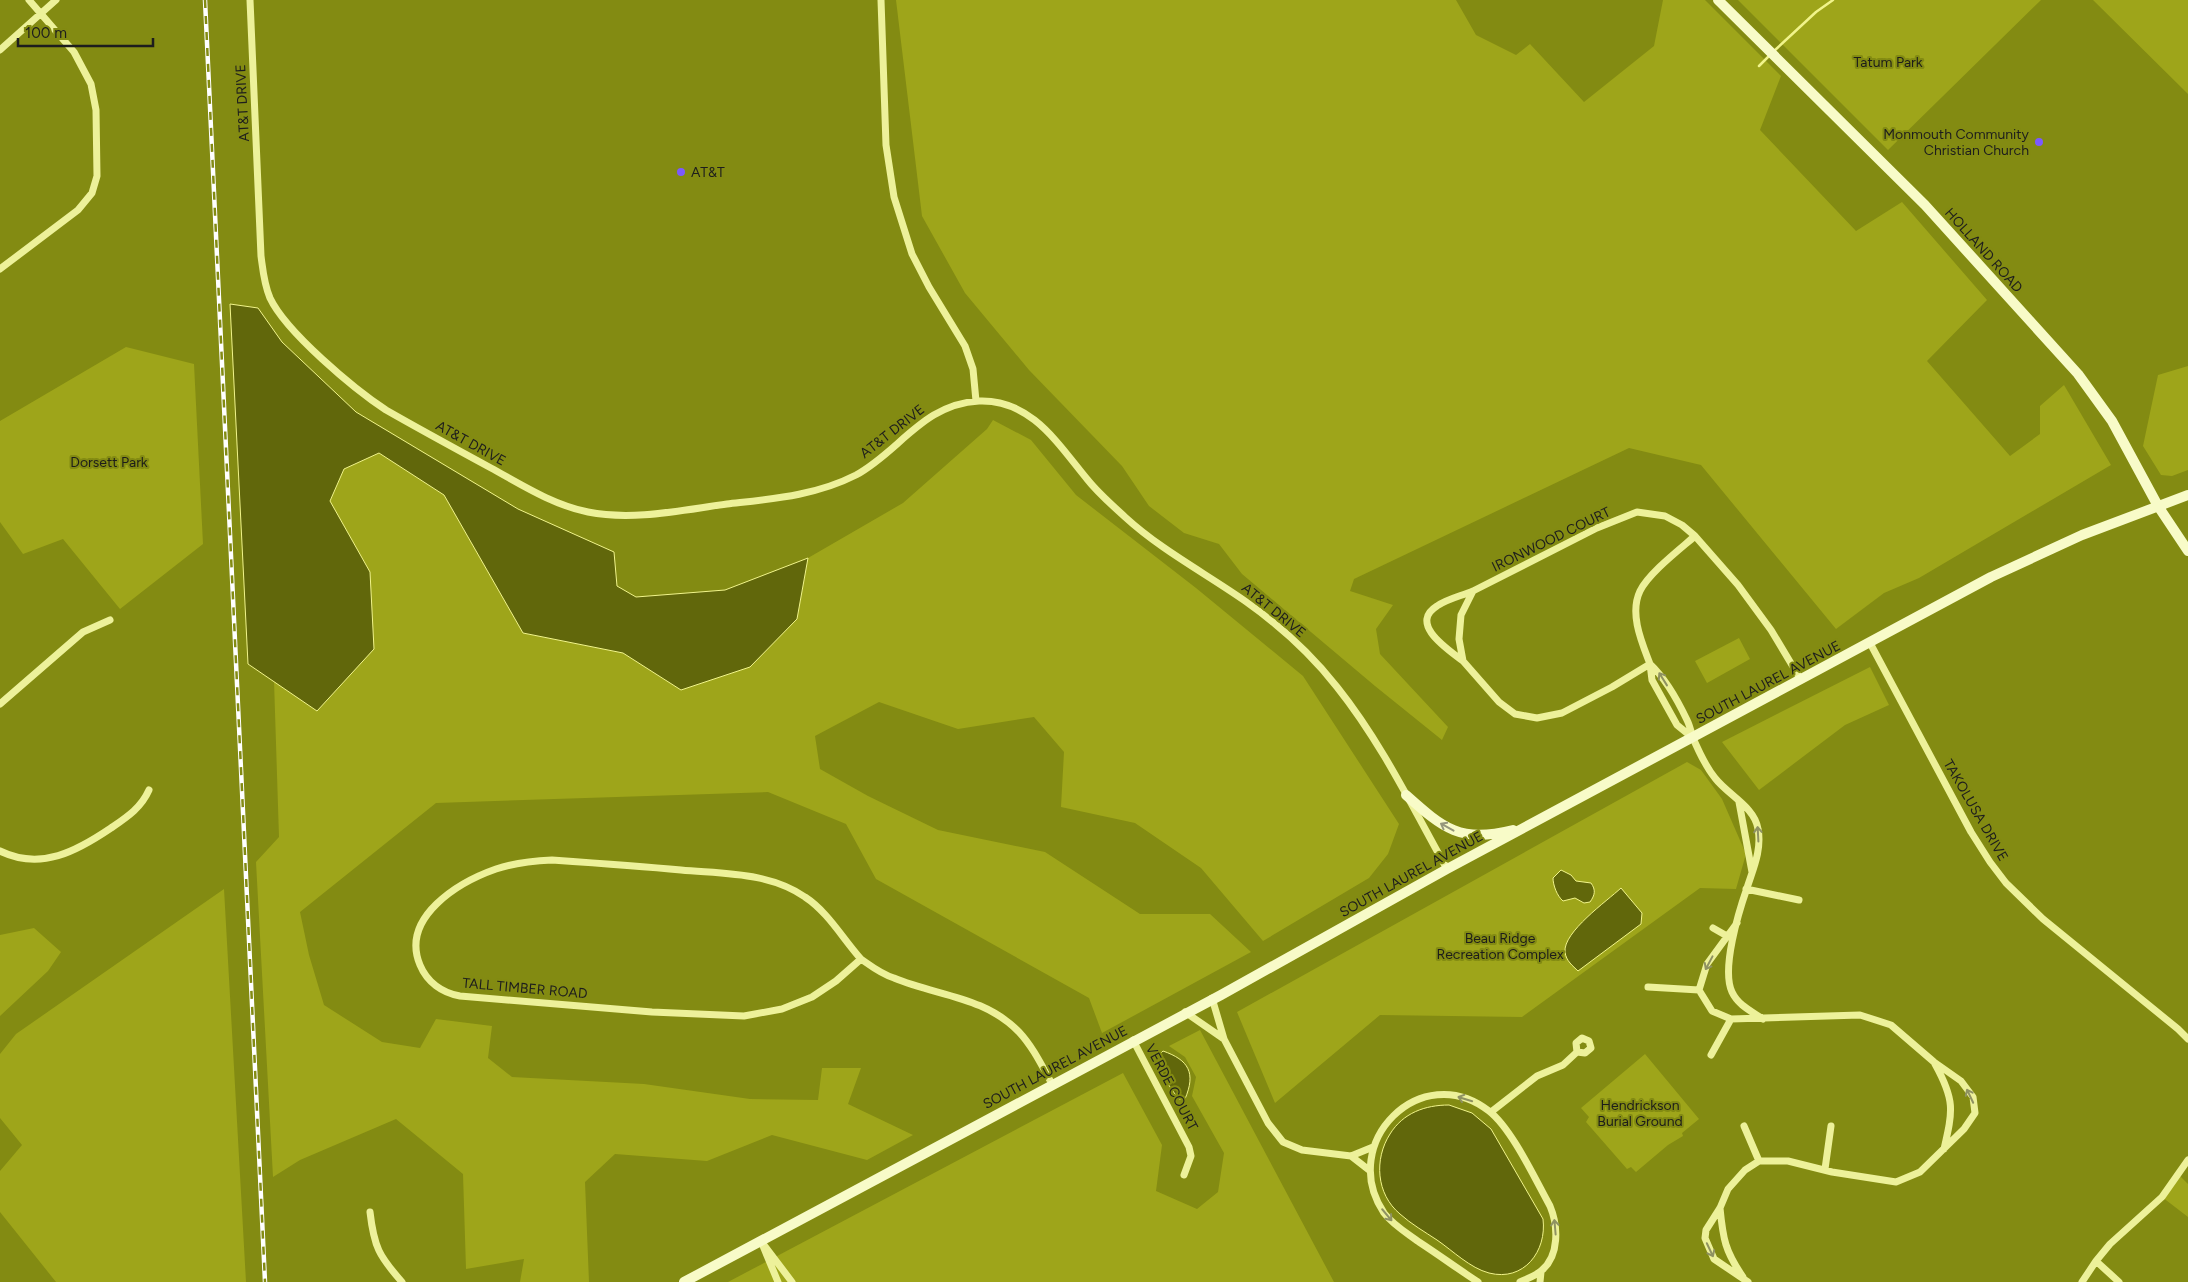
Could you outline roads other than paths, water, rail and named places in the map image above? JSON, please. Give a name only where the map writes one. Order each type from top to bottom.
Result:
[{"type":"main road","name":"HOLLAND ROAD","points":[[1718,0],[1925,205],[2078,374],[2112,422],[2158,506],[2188,551]]},
{"type":"main road","name":"SOUTH LAUREL AVENUE","points":[[684,1282],[1991,577],[2042,552],[2188,495]]},
{"type":"main road","points":[[1406,795],[1431,818],[1450,830],[1465,835],[1495,834],[1528,826]]},
{"type":"street","points":[[0,269],[78,210],[92,193],[97,176],[96,110],[91,84],[74,52],[29,0]]},
{"type":"street","points":[[0,50],[56,0]]},
{"type":"street","name":"AT&T DRIVE","points":[[250,0],[261,256],[264,280],[270,298],[283,319],[367,397],[386,410],[551,500],[588,512],[636,515],[803,495],[837,483],[868,467],[890,451],[929,416],[952,405],[976,401],[1008,405],[1038,421],[1091,484],[1142,532],[1246,602],[1287,634],[1312,659],[1355,712],[1406,795],[1447,869]]},
{"type":"street","points":[[881,0],[886,145],[894,197],[904,235],[918,266],[965,346],[973,369],[976,401]]},
{"type":"street","name":"IRONWOOD COURT","points":[[1650,664],[1612,687],[1562,713],[1537,718],[1515,714],[1499,702],[1463,661],[1433,636],[1428,626],[1427,618],[1429,612],[1438,605],[1473,591],[1597,528],[1637,512],[1665,516],[1682,525],[1695,536],[1738,586],[1771,630],[1801,680]]},
{"type":"street","points":[[1693,738],[1677,725],[1652,680],[1650,664],[1640,637],[1636,612],[1640,592],[1658,569],[1695,536]]},
{"type":"street","points":[[1463,661],[1459,639],[1461,615],[1473,591]]},
{"type":"street","points":[[1,702],[83,632],[110,620]]},
{"type":"street","name":"TAKOLUSA DRIVE","points":[[1870,643],[1971,832],[1990,862],[2008,885],[2043,919],[2188,1039]]},
{"type":"street","points":[[1650,664],[1660,673],[1688,722],[1693,738],[1715,779],[1756,820],[1759,831],[1757,859],[1746,889],[1737,923],[1730,958],[1729,981],[1732,991],[1740,1004],[1763,1019]]},
{"type":"street","points":[[1664,701],[1673,696]]},
{"type":"street","points":[[0,851],[15,857],[39,860],[62,856],[75,851],[134,812],[143,803],[149,790]]},
{"type":"street","points":[[1739,802],[1752,872]]},
{"type":"street","name":"TALL TIMBER ROAD","points":[[861,959],[824,990],[797,1004],[762,1014],[724,1016],[454,995],[438,988],[426,976],[418,960],[416,943],[418,932],[424,919],[439,901],[454,890],[497,869],[530,861],[552,860],[626,865],[768,879],[790,887],[807,898],[828,918],[861,959],[894,979],[968,1000],[997,1014],[1026,1040],[1052,1084]]},
{"type":"street","points":[[1746,889],[1799,900]]},
{"type":"street","points":[[1737,923],[1707,964],[1700,990],[1712,1010],[1731,1020],[1860,1015],[1891,1025],[1934,1062],[1961,1081],[1973,1097],[1975,1113],[1964,1129],[1920,1172],[1896,1182],[1788,1161],[1759,1161],[1745,1170],[1728,1189],[1720,1208],[1706,1230],[1705,1238],[1707,1247],[1714,1259],[1747,1281]]},
{"type":"street","points":[[1713,928],[1727,936]]},
{"type":"street","points":[[1648,987],[1700,990]]},
{"type":"street","points":[[1212,998],[1224,1039],[1268,1122],[1283,1142],[1302,1150],[1351,1156],[1372,1147]]},
{"type":"street","points":[[1185,1012],[1224,1039]]},
{"type":"street","points":[[1711,1055],[1731,1020]]},
{"type":"street","name":"VERDE COURT","points":[[1133,1040],[1189,1147],[1191,1156],[1184,1174]]},
{"type":"street","points":[[1491,1112],[1537,1076],[1563,1065],[1577,1052]]},
{"type":"street","points":[[1934,1062],[1946,1085],[1952,1108],[1944,1149]]},
{"type":"street","points":[[1478,1282],[1401,1230],[1386,1215],[1377,1201],[1369,1170],[1372,1147],[1386,1124],[1397,1112],[1420,1098],[1444,1095],[1472,1101],[1491,1112],[1508,1134],[1554,1215],[1556,1236],[1554,1248],[1540,1272],[1540,1282]]},
{"type":"street","points":[[1744,1126],[1759,1161]]},
{"type":"street","points":[[1825,1169],[1831,1126]]},
{"type":"street","points":[[1351,1156],[1369,1170]]},
{"type":"street","points":[[2082,1282],[2110,1244],[2162,1197],[2188,1160]]},
{"type":"street","points":[[1720,1208],[1724,1242],[1732,1261],[1747,1281]]},
{"type":"street","points":[[370,1212],[374,1239],[386,1264],[402,1282]]},
{"type":"street","points":[[761,1241],[778,1282]]},
{"type":"street","points":[[761,1241],[792,1282]]},
{"type":"street","points":[[2096,1261],[2119,1282]]},
{"type":"street","points":[[1520,1282],[1540,1272]]},
{"type":"waterway","points":[[1774,51],[1816,12],[1833,0]]},
{"type":"waterway","points":[[1759,66],[1770,55]]},
{"type":"railway","points":[[205,0],[265,1282]]},
{"type":"place","name":"Monmouth Community Christian Church","points":[[2039,142]]},
{"type":"place","name":"AT&T","points":[[681,172]]},
{"type":"park label","name":"Tatum Park","points":[[1888,62]]},
{"type":"park label","name":"Dorsett Park","points":[[109,462]]},
{"type":"park label","name":"Beau Ridge Recreation Complex","points":[[1500,946]]},
{"type":"park label","name":"Hendrickson Burial Ground","points":[[1640,1114]]}]
